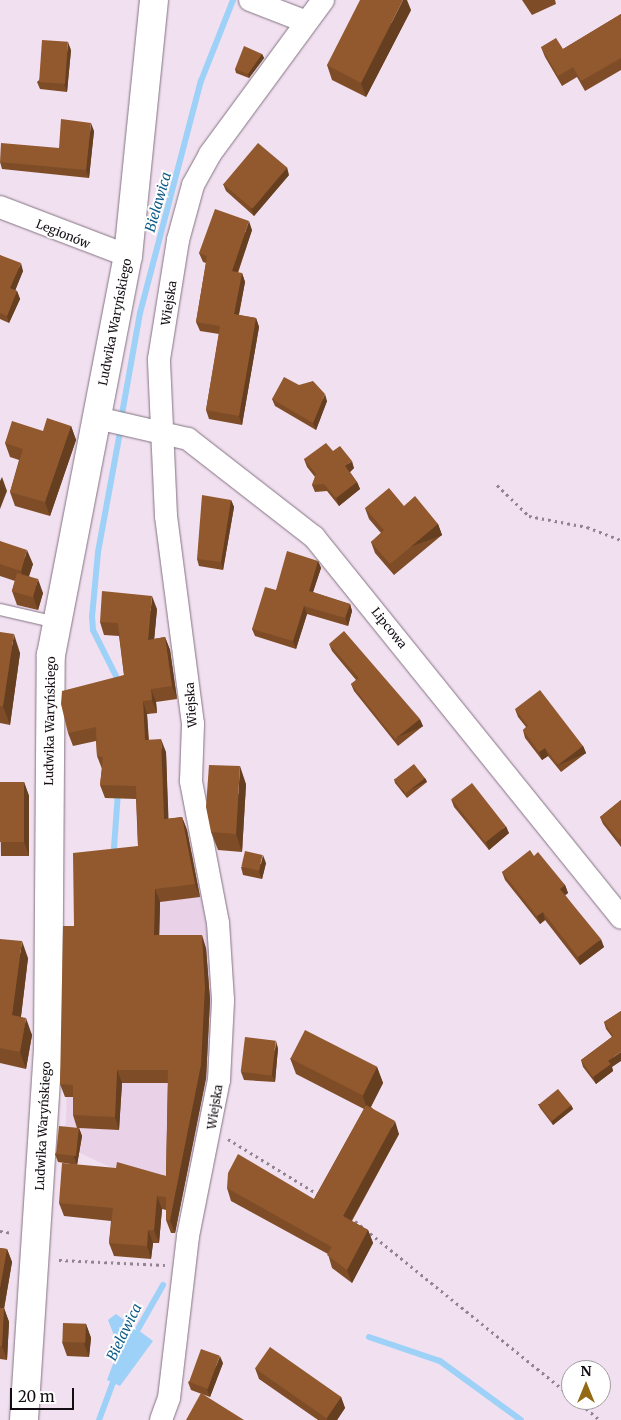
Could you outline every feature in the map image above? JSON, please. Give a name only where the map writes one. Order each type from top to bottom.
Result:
[{"type":"main road","name":"Ludwika Waryńskiego","points":[[24,1420],[48,1041],[48,724],[56,622],[115,421],[128,256],[154,0]]},
{"type":"street","points":[[250,0],[274,4],[304,21]]},
{"type":"street","name":"Wiejska","points":[[161,1420],[169,1398],[184,1266],[211,1130],[223,1000],[218,923],[191,781],[193,724],[167,526],[165,432],[159,359],[178,240],[193,184],[304,21],[323,0]]},
{"type":"street","name":"Legionów","points":[[0,207],[128,256]]},
{"type":"street","name":"Lipcowa","points":[[115,421],[165,432],[204,448],[314,538],[621,918]]},
{"type":"lane","points":[[0,609],[56,622]]},
{"type":"path","points":[[497,485],[529,516],[587,527],[621,540]]},
{"type":"path","points":[[211,1130],[328,1201]]},
{"type":"path","points":[[344,1212],[561,1388]]},
{"type":"path","points":[[35,1260],[184,1266]]},
{"type":"path","points":[[588,1410],[600,1420]]},
{"type":"shaded area","points":[[196,852],[215,943],[211,1081],[181,1200],[58,1143],[66,1123],[68,1033],[107,866]]},
{"type":"water","points":[[116,1314],[153,1341],[120,1386],[107,1380],[119,1348],[108,1320]]},
{"type":"building","points":[[360,0],[403,0],[361,83],[327,65]]},
{"type":"building","points":[[621,14],[621,58],[581,81],[573,67],[558,76],[541,47],[556,38],[563,49]]},
{"type":"building","points":[[42,40],[68,42],[65,84],[39,82]]},
{"type":"building","points":[[244,46],[262,54],[248,74],[235,69]]},
{"type":"building","points":[[61,119],[91,123],[86,170],[0,162],[1,143],[59,148]]},
{"type":"building","points":[[258,143],[287,167],[252,209],[223,184]]},
{"type":"building","points":[[215,209],[249,221],[232,271],[242,273],[234,314],[256,318],[239,416],[206,410],[220,326],[196,322],[207,256],[199,253]]},
{"type":"building","points":[[0,255],[21,263],[10,288],[17,291],[7,316],[0,313]]},
{"type":"building","points":[[284,377],[299,385],[313,381],[325,394],[313,423],[272,399]]},
{"type":"building","points":[[47,418],[71,426],[45,502],[10,492],[23,449],[5,443],[12,421],[43,431]]},
{"type":"building","points":[[326,443],[333,451],[340,446],[352,461],[345,466],[357,482],[336,498],[324,484],[312,485],[316,474],[304,459]]},
{"type":"building","points":[[389,488],[404,506],[415,496],[438,524],[390,564],[371,542],[384,530],[365,508]]},
{"type":"building","points":[[202,495],[231,500],[221,562],[197,559]]},
{"type":"building","points":[[0,541],[27,550],[21,571],[0,564]]},
{"type":"building","points":[[287,551],[318,561],[309,591],[350,604],[345,618],[304,606],[293,641],[252,629],[265,587],[276,590]]},
{"type":"building","points":[[17,573],[38,579],[33,597],[12,591]]},
{"type":"building","points":[[102,591],[152,596],[148,640],[165,637],[172,686],[151,689],[152,700],[143,701],[145,740],[161,739],[164,819],[182,817],[195,884],[155,889],[154,935],[202,935],[205,987],[201,1065],[170,1220],[166,1220],[166,1197],[157,1196],[154,1230],[148,1230],[147,1246],[109,1243],[113,1208],[59,1203],[62,1163],[116,1168],[117,1162],[166,1176],[168,1070],[117,1070],[115,1117],[73,1115],[73,1085],[60,1084],[63,926],[74,926],[73,853],[138,846],[136,786],[100,785],[103,757],[97,756],[96,727],[68,733],[61,704],[62,691],[124,675],[118,623],[100,622]]},
{"type":"building","points":[[344,631],[420,719],[395,739],[351,684],[359,678],[329,644]]},
{"type":"building","points":[[0,632],[14,634],[3,706],[0,706]]},
{"type":"building","points":[[540,690],[583,746],[558,765],[545,748],[539,752],[523,730],[528,726],[515,709]]},
{"type":"building","points":[[414,764],[425,778],[405,794],[394,779]]},
{"type":"building","points":[[209,765],[240,766],[236,834],[211,832],[206,807]]},
{"type":"building","points":[[0,782],[24,782],[24,842],[0,842]]},
{"type":"building","points":[[472,783],[506,826],[485,842],[452,799]]},
{"type":"building","points":[[621,800],[621,838],[619,840],[600,817]]},
{"type":"building","points":[[530,850],[534,856],[538,852],[565,885],[560,889],[601,939],[578,957],[543,912],[537,916],[502,872]]},
{"type":"building","points":[[245,851],[263,855],[259,871],[241,867]]},
{"type":"building","points":[[0,939],[22,941],[12,1015],[26,1018],[20,1052],[0,1048]]},
{"type":"building","points":[[621,1011],[621,1052],[608,1061],[611,1064],[593,1077],[581,1060],[613,1036],[604,1022]]},
{"type":"building","points":[[305,1030],[377,1067],[363,1095],[290,1059]]},
{"type":"building","points":[[245,1037],[276,1041],[272,1076],[241,1072]]},
{"type":"building","points":[[558,1089],[571,1105],[552,1121],[539,1105]]},
{"type":"building","points":[[366,1105],[395,1121],[343,1216],[368,1230],[347,1270],[327,1255],[332,1247],[227,1188],[228,1173],[238,1154],[314,1199]]},
{"type":"building","points":[[59,1126],[79,1128],[76,1156],[56,1154]]},
{"type":"building","points":[[0,1248],[7,1249],[0,1288]]},
{"type":"building","points":[[0,1308],[4,1308],[2,1346],[0,1346]]},
{"type":"building","points":[[63,1323],[86,1324],[85,1343],[62,1342]]},
{"type":"building","points":[[270,1347],[341,1397],[326,1418],[255,1368]]},
{"type":"building","points":[[201,1349],[220,1356],[208,1389],[189,1382]]},
{"type":"building","points":[[201,1393],[244,1420],[186,1420]]},
{"type":"waterway","name":"Bielawica","points":[[122,414],[140,313],[201,81],[233,0]]},
{"type":"waterway","name":"Bielawica","points":[[119,682],[93,630],[92,617],[98,552],[120,432]]},
{"type":"waterway","name":"Bielawica","points":[[114,848],[118,792]]},
{"type":"waterway","name":"Bielawica","points":[[133,1338],[163,1285]]},
{"type":"waterway","points":[[369,1337],[440,1361],[521,1420]]},
{"type":"waterway","name":"Bielawica","points":[[99,1420],[115,1377]]}]
